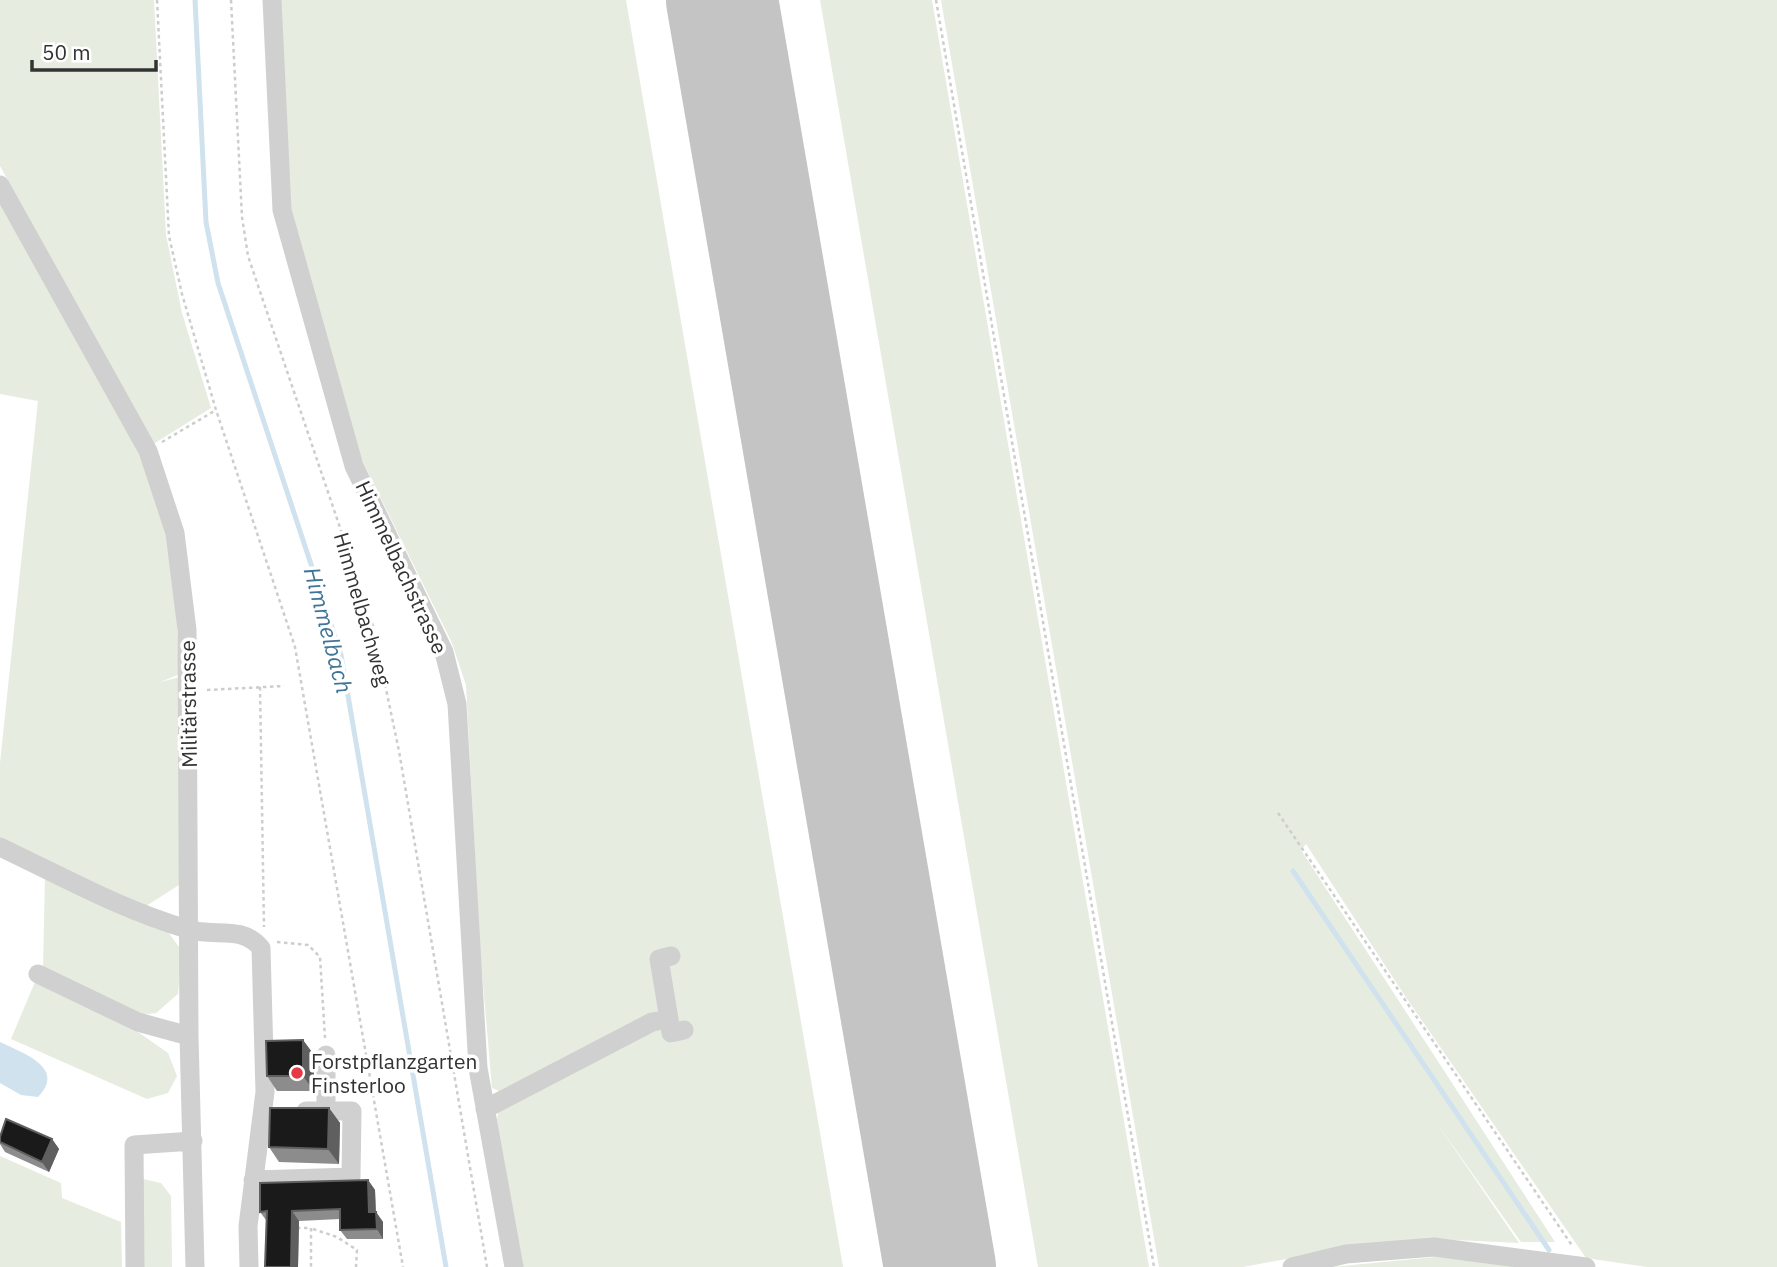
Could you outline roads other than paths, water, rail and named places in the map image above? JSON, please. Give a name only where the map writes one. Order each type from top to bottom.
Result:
[{"type":"street","name":"Himmelbachstrasse","points":[[272,0],[282,210],[354,466],[444,652],[457,704],[471,974],[485,1109],[514,1267]]},
{"type":"street","name":"Militärstrasse","points":[[0,185],[148,451],[175,533],[195,690],[189,1036],[195,1267]]},
{"type":"street","points":[[0,848],[149,916],[190,930],[245,934],[263,944],[265,1092],[248,1226],[249,1267]]},
{"type":"street","points":[[485,1109],[652,1022],[676,1025],[659,958],[671,956]]},
{"type":"street","points":[[38,974],[138,1022],[189,1036]]},
{"type":"street","points":[[326,1055],[326,1111]]},
{"type":"street","points":[[253,1180],[351,1177],[352,1111],[263,1111]]},
{"type":"street","points":[[135,1267],[134,1145],[193,1141]]},
{"type":"street","points":[[1292,1267],[1346,1254],[1434,1247],[1583,1261]]},
{"type":"water","points":[[0,1042],[30,1057],[45,1070],[48,1078],[46,1087],[38,1097],[21,1095],[0,1083]]},
{"type":"waterway","name":"Himmelbach","points":[[195,0],[206,222],[218,283],[341,655],[446,1267]]},
{"type":"waterway","points":[[1293,871],[1549,1250]]},
{"type":"place","name":"Forstpflanzgarten Finsterloo","points":[[297,1073]]}]
